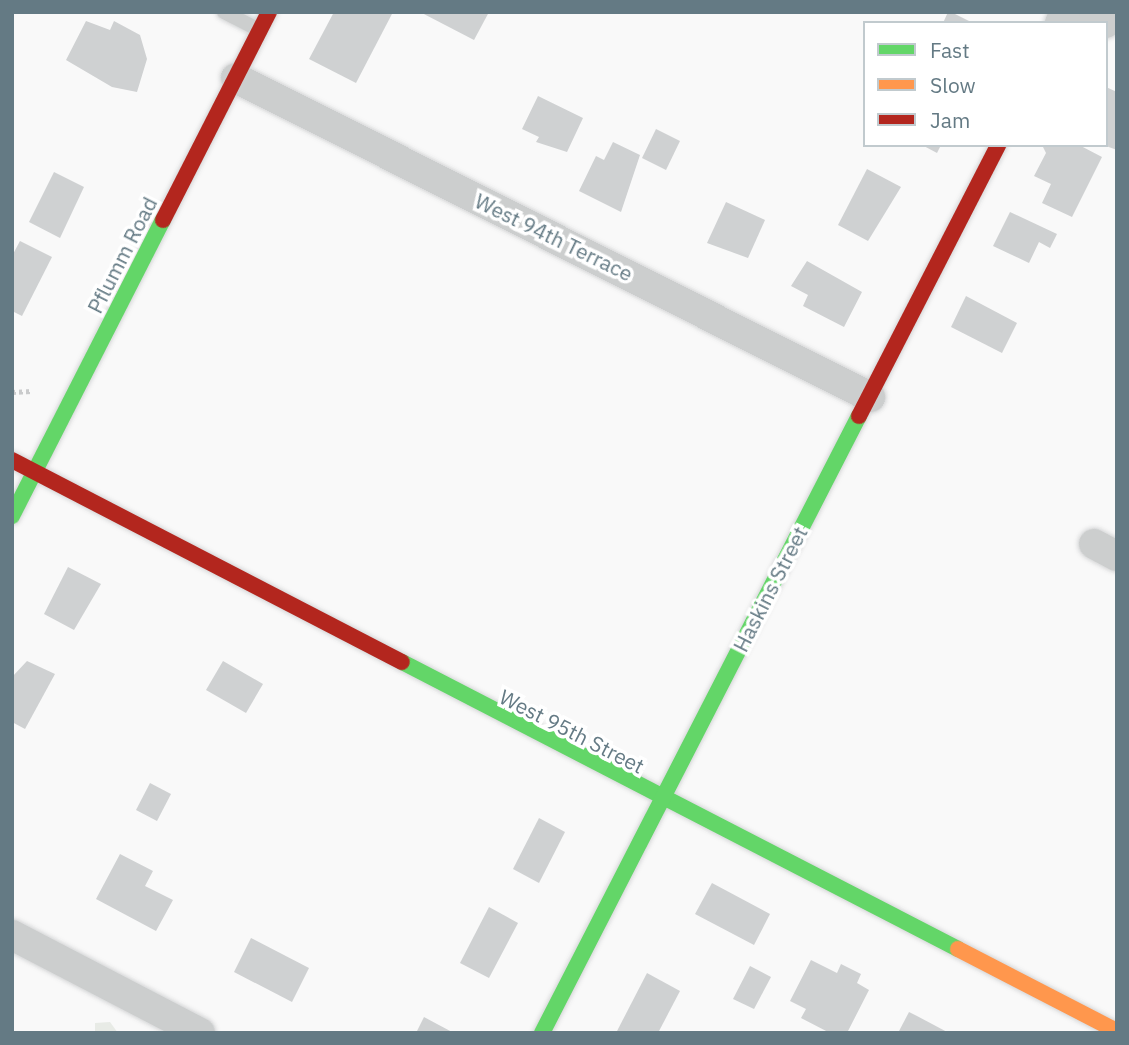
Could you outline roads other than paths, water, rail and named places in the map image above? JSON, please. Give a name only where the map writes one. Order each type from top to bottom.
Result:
[{"type":"main road","name":"Pflumm Road","points":[[12,516],[270,12]]},
{"type":"main road","name":"Haskins Street","points":[[542,1033],[997,147]]},
{"type":"main road","name":"West 95th Street","points":[[12,460],[663,801],[1117,1031]]},
{"type":"street","points":[[1085,12],[1102,21]]},
{"type":"street","name":"West 94th Terrace","points":[[236,78],[870,397]]},
{"type":"street","points":[[12,934],[200,1033]]},
{"type":"lane","points":[[224,12],[260,31]]}]
